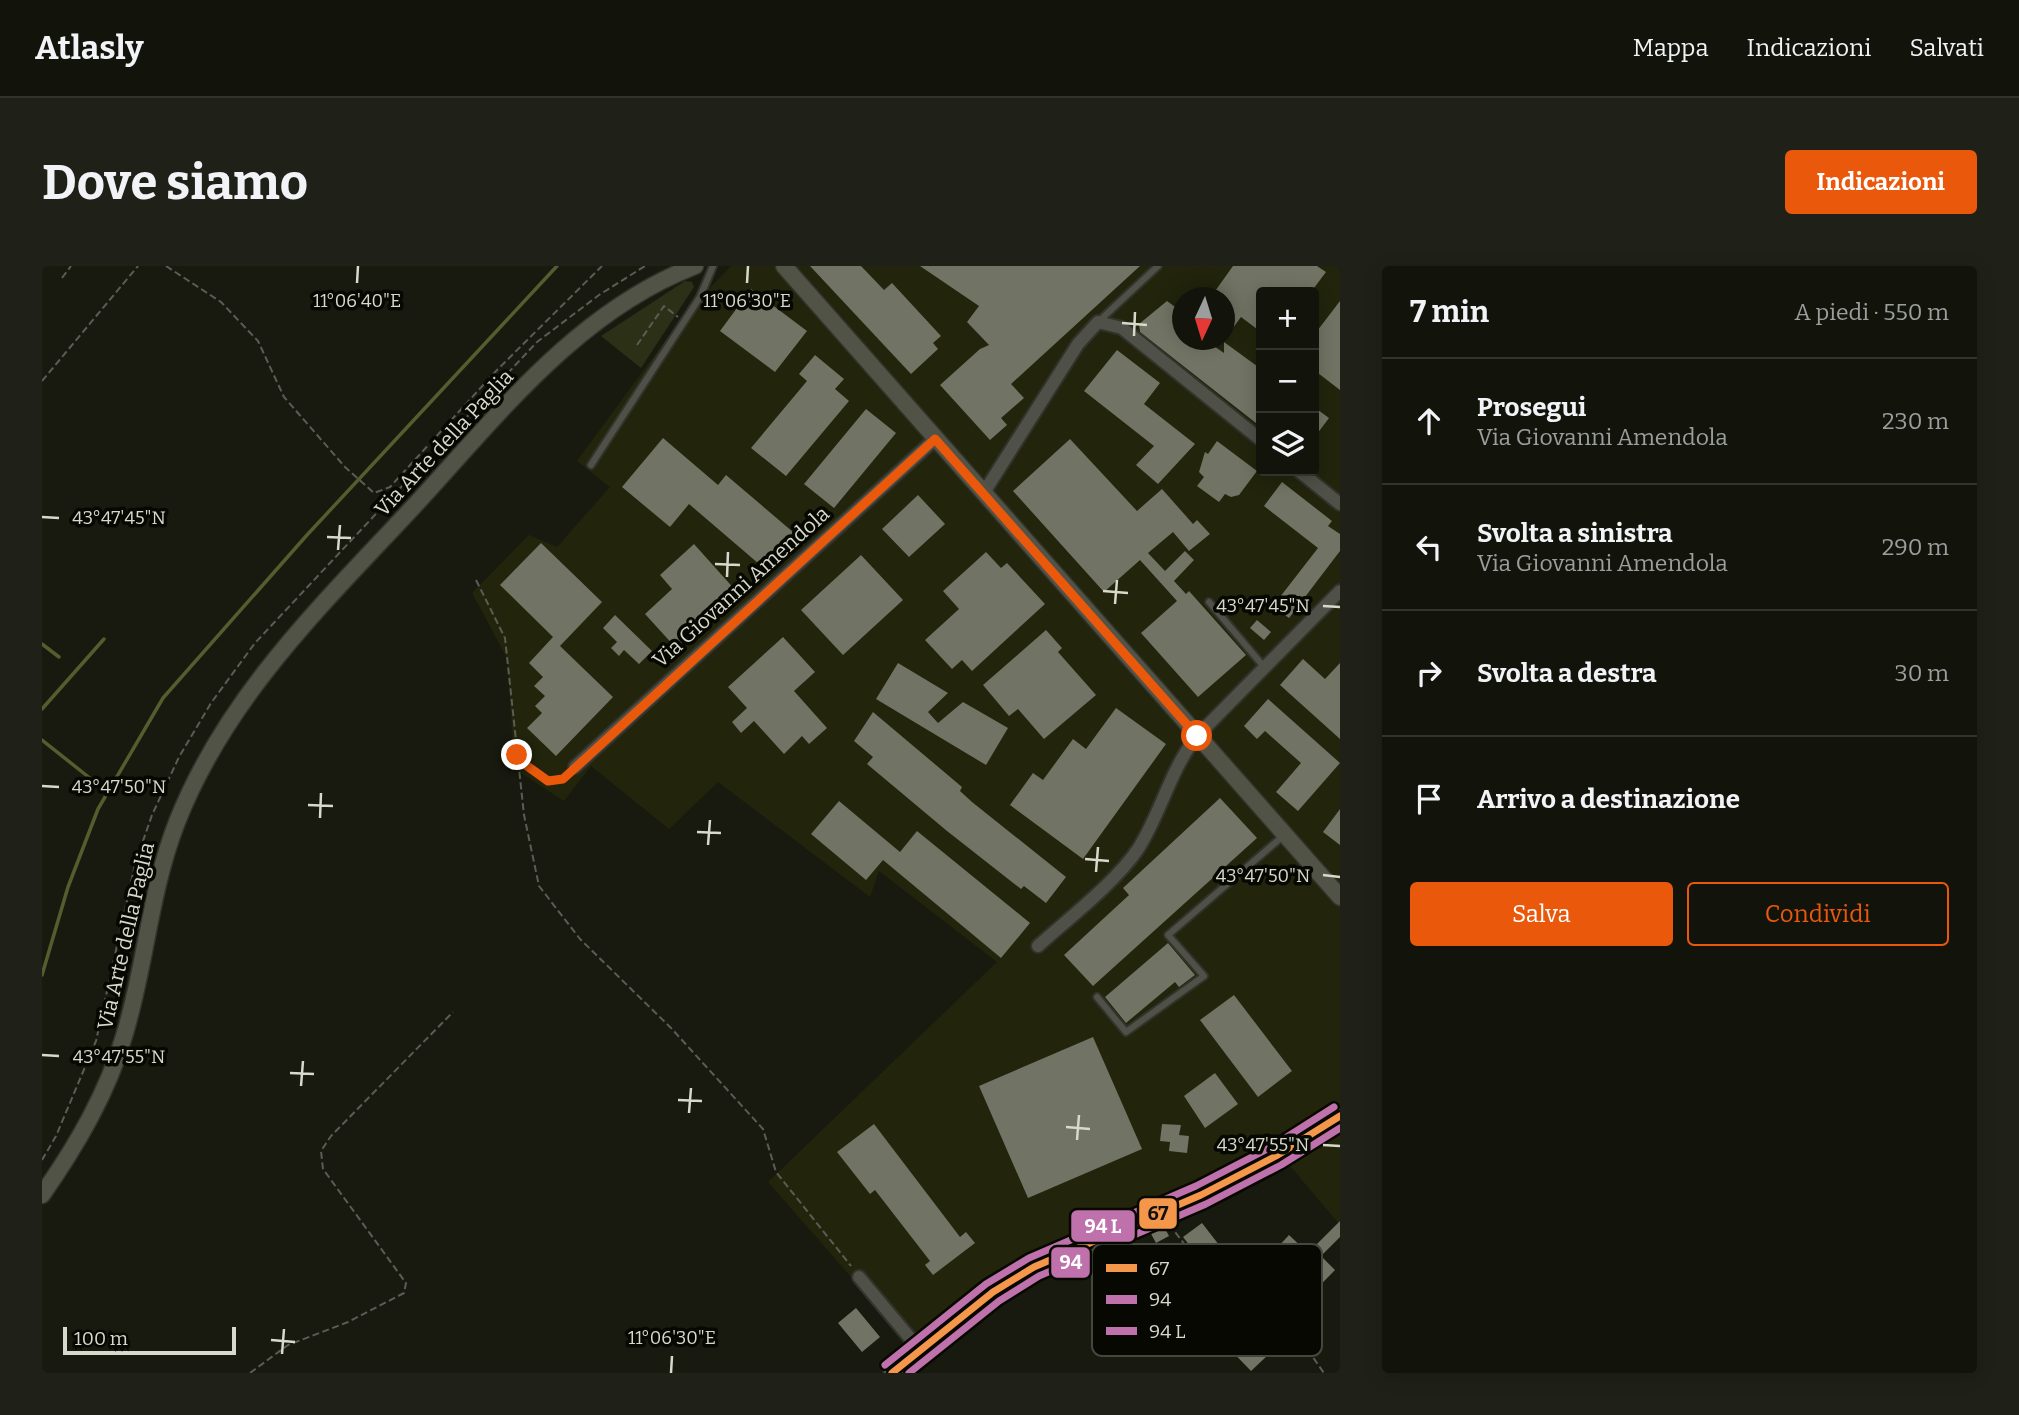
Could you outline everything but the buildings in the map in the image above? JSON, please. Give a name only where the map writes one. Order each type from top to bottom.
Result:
[{"type":"street","name":"Via Arte della Paglia","points":[[42,1195],[84,1129],[111,1074],[132,1007],[159,872],[184,806],[228,720],[266,668],[523,388],[570,343],[632,298],[664,266]]},
{"type":"street","name":"Via Arte della Paglia","points":[[632,298],[695,266]]},
{"type":"street","points":[[774,266],[788,272],[1340,897]]},
{"type":"street","points":[[983,494],[1078,344],[1098,322],[1122,328],[1256,436]]},
{"type":"street","name":"Via Giovanni Amendola","points":[[575,767],[935,439]]},
{"type":"street","points":[[1305,476],[1340,504]]},
{"type":"street","points":[[1038,946],[1093,897],[1137,850],[1184,752],[1197,736],[1340,591]]},
{"type":"street","points":[[892,1373],[993,1293],[1034,1267],[1160,1212],[1276,1156],[1340,1116]]},
{"type":"street","points":[[859,1277],[920,1350]]},
{"type":"lane","points":[[591,465],[700,297],[713,266]]},
{"type":"lane","points":[[1098,322],[1158,266]]},
{"type":"lane","points":[[1209,602],[1265,668]]},
{"type":"lane","points":[[1097,997],[1126,1031],[1204,976],[1168,935],[1285,835]]},
{"type":"path","points":[[62,278],[71,266]]},
{"type":"path","points":[[42,381],[138,266]]},
{"type":"path","points":[[166,266],[221,302],[258,341],[284,397],[345,467],[374,493],[390,487],[498,370],[603,266]]},
{"type":"path","points":[[42,1160],[56,1136],[96,1041],[135,864],[152,815],[179,757],[211,703],[254,643],[537,342],[590,301],[645,266]]},
{"type":"path","points":[[637,345],[664,306],[684,322]]},
{"type":"path","points":[[476,580],[505,638],[515,711],[524,815],[539,886],[580,939],[671,1028],[763,1129],[776,1172],[859,1277]]},
{"type":"path","points":[[517,755],[523,763],[548,781],[563,779],[575,767]]},
{"type":"path","points":[[250,1373],[288,1345],[348,1322],[404,1293],[405,1283],[323,1169],[321,1151],[331,1136],[453,1012]]},
{"type":"path","points":[[1160,1212],[1184,1244]]},
{"type":"path","points":[[1312,1356],[1324,1373]]},
{"type":"shaded area","points":[[731,266],[1340,266],[1340,1225],[1274,1147],[1216,1178],[1053,1250],[913,1348],[768,1182],[997,962],[879,871],[870,897],[718,782],[669,829],[591,766],[564,801],[515,769],[507,658],[472,593],[529,535],[557,547],[610,487],[577,461],[684,315]]},
{"type":"shaded area","points":[[685,281],[692,282],[694,287],[641,368],[601,336]]},
{"type":"waterway","points":[[42,975],[68,887],[98,809],[163,698],[307,535],[557,266]]},
{"type":"waterway","points":[[42,709],[104,639]]},
{"type":"waterway","points":[[42,644],[59,657]]},
{"type":"waterway","points":[[42,740],[91,779]]},
{"type":"transit line","points":[[885,1365],[986,1284],[1029,1258],[1196,1186],[1271,1147],[1334,1107]]},
{"type":"transit line","name":"67","points":[[892,1373],[993,1292],[1034,1267],[1201,1195],[1276,1156],[1340,1116]]},
{"type":"transit line","name":"94","points":[[1113,1244],[1206,1204],[1281,1165],[1340,1128]]},
{"type":"transit line","name":"94","points":[[909,1373],[999,1301],[1039,1276],[1092,1253]]},
{"type":"route","points":[[517,755],[538,776],[555,782],[563,779],[935,439],[1197,736]]}]
